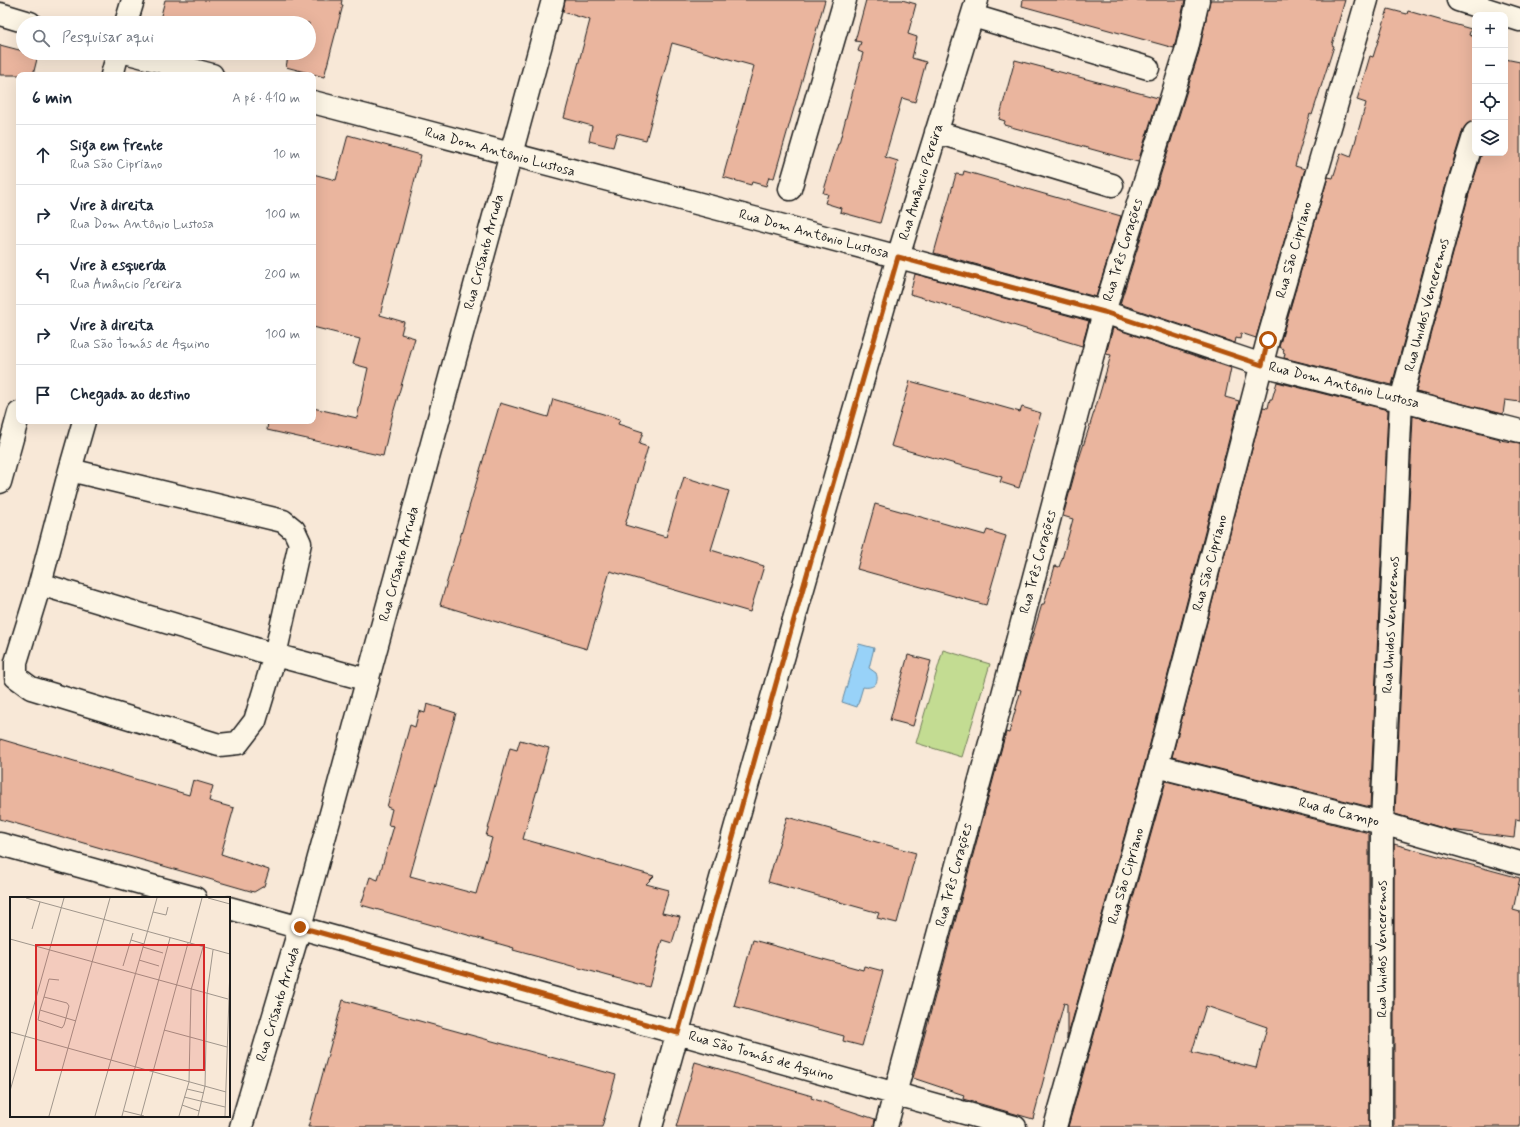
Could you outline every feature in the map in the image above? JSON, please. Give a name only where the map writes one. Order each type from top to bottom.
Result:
[{"type":"street","points":[[128,16],[133,0]]},
{"type":"street","name":"Rua Crisanto Arruda","points":[[241,1127],[300,927],[553,0]]},
{"type":"street","points":[[790,189],[845,0]]},
{"type":"street","name":"Rua Três Corações","points":[[886,1127],[999,710],[1104,312],[1187,48],[1198,0]]},
{"type":"street","name":"Rua São Cipriano","points":[[1055,1127],[1157,766],[1262,365],[1367,0]]},
{"type":"street","points":[[1458,0],[1512,23]]},
{"type":"street","points":[[975,8],[1148,68]]},
{"type":"street","name":"Rua Amâncio Pereira","points":[[651,1127],[898,257],[975,8]]},
{"type":"street","points":[[0,14],[16,19]]},
{"type":"street","points":[[113,72],[116,60]]},
{"type":"street","points":[[155,60],[201,72]]},
{"type":"street","name":"Rua Dom Antônio Lustosa","points":[[316,103],[1104,312],[1262,365],[1520,431]]},
{"type":"street","points":[[936,132],[1112,185]]},
{"type":"street","name":"Rua Unidos Venceremos","points":[[1381,1127],[1382,823],[1401,400],[1472,143]]},
{"type":"street","points":[[0,482],[16,424]]},
{"type":"street","points":[[70,470],[283,521],[294,530],[300,543],[275,655],[255,721],[238,743],[219,745],[32,688],[16,677],[16,662],[40,584],[70,470],[83,424]]},
{"type":"street","points":[[40,584],[275,655],[368,680]]},
{"type":"street","name":"Rua do Campo","points":[[1157,766],[1382,823],[1520,862]]},
{"type":"street","points":[[0,844],[191,897]]},
{"type":"street","name":"Rua São Tomás de Aquino","points":[[230,908],[1015,1127]]},
{"type":"green space","points":[[943,650],[990,664],[962,757],[916,743]]},
{"type":"water","points":[[859,644],[874,648],[869,668],[876,673],[877,680],[873,686],[863,687],[857,707],[842,702]]},
{"type":"building","points":[[165,0],[342,0],[341,5],[343,5],[324,77],[316,75],[316,72],[305,72],[286,67],[287,60],[316,60],[316,16],[161,16]]},
{"type":"building","points":[[565,0],[825,0],[774,178],[769,177],[766,186],[752,182],[751,185],[723,177],[754,66],[672,43],[646,140],[617,133],[613,147],[589,141],[592,126],[564,118],[590,20],[563,12]]},
{"type":"building","points":[[866,0],[902,0],[916,4],[908,34],[917,37],[912,58],[926,62],[915,102],[902,98],[885,157],[898,161],[880,223],[840,212],[841,208],[825,203],[828,194],[823,193],[839,144],[863,53],[858,51],[861,42],[855,41]]},
{"type":"building","points":[[1023,0],[1185,0],[1174,48],[1022,6]]},
{"type":"building","points":[[1210,0],[1345,0],[1332,45],[1334,46],[1312,115],[1310,114],[1295,166],[1305,169],[1256,338],[1241,333],[1240,339],[1236,338],[1235,343],[1120,304],[1199,52]]},
{"type":"building","points":[[1388,9],[1407,14],[1408,11],[1471,29],[1469,35],[1472,36],[1472,122],[1467,124],[1463,129],[1445,188],[1392,385],[1284,358],[1284,349],[1279,347],[1328,177],[1333,178],[1341,153],[1351,157],[1366,103],[1357,100],[1370,56],[1373,57]]},
{"type":"building","points":[[0,45],[16,49],[16,60],[37,60],[34,72],[16,72],[16,75],[0,75]]},
{"type":"building","points":[[1015,60],[1158,98],[1138,162],[1004,125],[1005,121],[999,119]]},
{"type":"building","points":[[1508,60],[1520,62],[1520,402],[1505,400],[1503,414],[1416,392],[1469,194],[1481,156],[1508,156]]},
{"type":"building","points":[[348,135],[421,155],[380,315],[404,322],[401,334],[415,338],[392,417],[383,456],[267,430],[268,424],[316,424],[316,409],[357,418],[368,368],[353,364],[360,339],[316,328],[316,175],[336,180]]},
{"type":"building","points":[[964,171],[1121,216],[1096,297],[934,253],[956,174],[963,175]]},
{"type":"building","points":[[915,274],[1089,321],[1082,346],[910,294]]},
{"type":"building","points":[[1113,328],[1231,368],[1225,397],[1239,401],[1145,763],[1067,1039],[1067,1004],[1064,1003],[1033,1119],[963,1099],[964,1095],[913,1078],[1006,732],[1009,733],[1021,690],[1017,689],[1018,685],[1042,604],[1044,604],[1055,566],[1059,567],[1062,559],[1073,519],[1063,516],[1111,355],[1106,354]]},
{"type":"building","points":[[910,381],[1020,412],[1022,407],[1041,413],[1019,488],[1000,482],[1002,477],[891,446]]},
{"type":"building","points":[[1277,382],[1388,410],[1370,807],[1172,757],[1263,407],[1268,408]]},
{"type":"building","points":[[553,399],[620,419],[618,424],[643,432],[639,444],[648,447],[625,525],[666,537],[684,477],[729,491],[711,550],[764,566],[750,612],[610,571],[587,649],[440,605],[500,403],[548,417]]},
{"type":"building","points":[[1413,416],[1500,439],[1499,440],[1520,443],[1520,820],[1516,819],[1514,838],[1450,830],[1395,814]]},
{"type":"building","points":[[875,504],[985,535],[987,530],[1006,536],[986,605],[857,569]]},
{"type":"building","points":[[908,655],[931,661],[913,726],[890,720]]},
{"type":"building","points":[[427,704],[456,713],[410,876],[476,894],[492,838],[486,836],[510,748],[517,750],[520,740],[549,748],[523,839],[654,876],[646,884],[669,890],[662,913],[680,917],[672,943],[662,940],[649,987],[513,950],[514,948],[361,905],[370,877],[378,880],[394,826],[388,825],[392,809],[387,807],[410,725],[415,727],[419,711],[425,713]]},
{"type":"building","points":[[0,739],[189,795],[193,780],[213,786],[209,801],[234,808],[221,854],[269,870],[264,886],[254,892],[0,819]]},
{"type":"building","points":[[1166,781],[1369,833],[1369,1127],[1068,1127]],"holes":[[[1206,1006],[1267,1027],[1256,1068],[1192,1052]]]},
{"type":"building","points":[[787,817],[916,853],[897,923],[877,918],[879,913],[768,882]]},
{"type":"building","points":[[1394,844],[1520,878],[1513,910],[1520,912],[1520,1127],[1394,1127]]},
{"type":"building","points":[[753,940],[863,970],[864,966],[883,971],[862,1046],[843,1041],[844,1036],[734,1006]]},
{"type":"building","points":[[343,1000],[616,1075],[602,1127],[308,1127]]},
{"type":"building","points":[[695,1062],[812,1096],[811,1098],[875,1119],[874,1127],[676,1127]]},
{"type":"route","points":[[300,927],[678,1033],[791,630],[898,257],[1104,312],[1262,365],[1268,340]]}]
